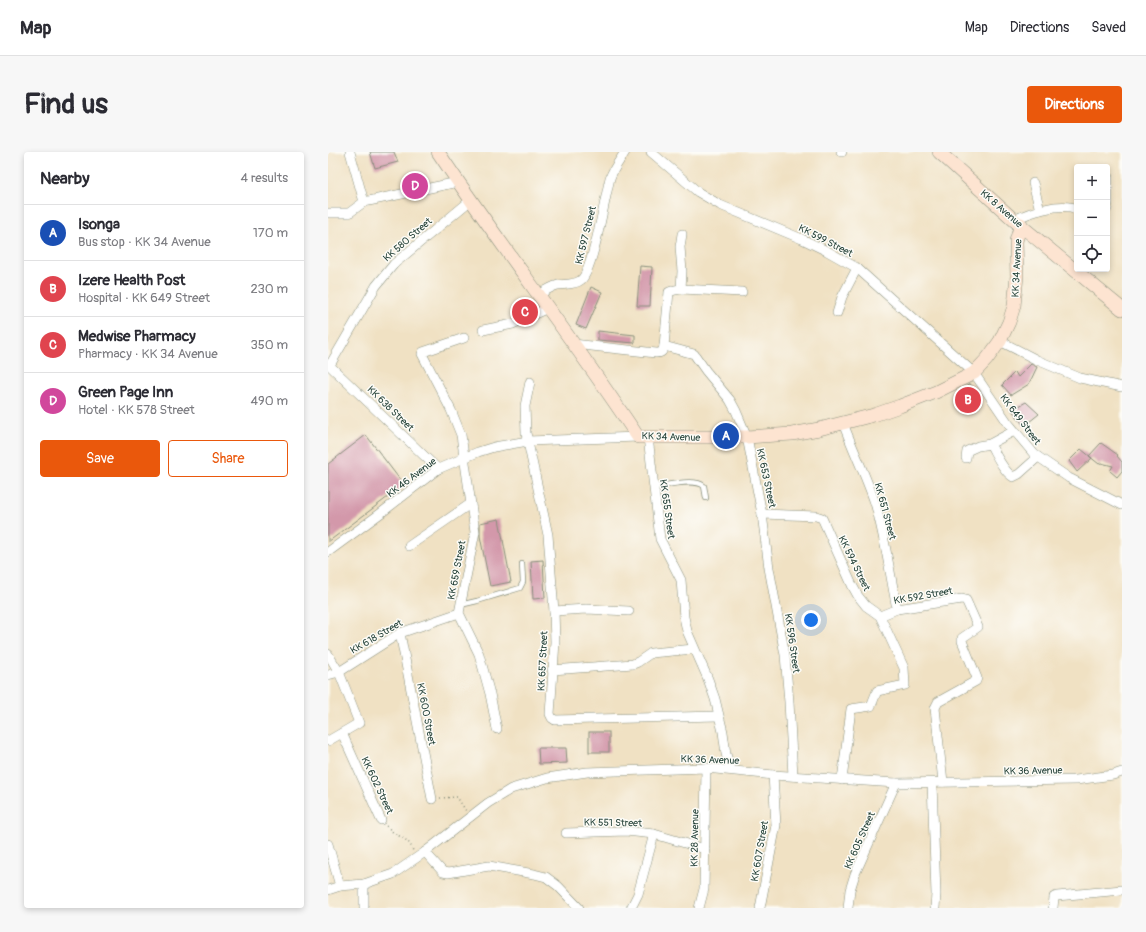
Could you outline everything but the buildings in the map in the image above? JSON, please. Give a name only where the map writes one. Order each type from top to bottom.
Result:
[{"type":"main road","name":"KK 34 Avenue","points":[[438,152],[573,344],[643,437],[747,437],[792,434],[819,429],[900,406],[936,392],[974,373],[987,359],[1000,341],[1007,328],[1014,306],[1017,276],[1017,222]]},
{"type":"main road","name":"KK 8 Avenue","points":[[940,152],[1017,222],[1122,309]]},
{"type":"street","points":[[350,152],[364,202]]},
{"type":"street","name":"KK 597 Street","points":[[539,295],[556,285],[576,283],[582,280],[587,272],[610,177],[625,152]]},
{"type":"street","name":"KK 599 Street","points":[[651,152],[698,192],[720,205],[802,239],[857,268],[974,373]]},
{"type":"street","points":[[328,213],[349,213],[364,202],[458,182]]},
{"type":"street","points":[[1033,183],[1040,210]]},
{"type":"street","name":"KK 580 Street","points":[[329,364],[376,286],[394,264],[471,200]]},
{"type":"street","points":[[1017,222],[1029,212],[1069,206],[1074,207]]},
{"type":"street","points":[[681,289],[682,271],[680,247],[682,234]]},
{"type":"street","points":[[838,313],[842,297],[857,268]]},
{"type":"street","points":[[573,344],[656,353],[661,352],[664,346],[667,296],[669,292],[681,289],[742,292]]},
{"type":"street","points":[[483,330],[512,324],[548,308]]},
{"type":"street","name":"KK 659 Street","points":[[464,338],[423,352],[422,354],[451,410],[461,435],[474,535],[460,609],[479,654],[490,694],[497,729]]},
{"type":"street","points":[[1000,341],[1037,360],[1080,378],[1122,387]]},
{"type":"street","name":"KK 653 Street","points":[[664,346],[694,354],[730,400],[747,437],[762,514],[820,517]]},
{"type":"street","name":"KK 638 Street","points":[[329,364],[438,469]]},
{"type":"street","name":"KK 649 Street","points":[[974,373],[1014,431],[1034,454],[1069,478],[1122,505]]},
{"type":"street","name":"KK 657 Street","points":[[530,382],[525,406],[528,441],[548,535],[554,611],[555,642],[550,714],[552,718],[555,720],[718,716]]},
{"type":"street","name":"KK 651 Street","points":[[843,423],[875,505],[897,609]]},
{"type":"street","points":[[966,458],[967,451],[978,446],[990,444],[1014,431]]},
{"type":"street","name":"KK 46 Avenue","points":[[328,552],[438,469],[463,458],[494,447],[528,441],[643,437]]},
{"type":"street","name":"KK 655 Street","points":[[643,437],[654,487],[660,539],[681,580],[684,617],[694,649],[708,679],[715,699],[723,732],[726,754],[731,770]]},
{"type":"street","points":[[990,444],[1002,464],[1013,477],[1020,474],[1038,457]]},
{"type":"street","points":[[408,546],[470,504]]},
{"type":"street","name":"KK 596 Street","points":[[762,514],[769,568],[785,656],[789,702],[792,776]]},
{"type":"street","name":"KK 594 Street","points":[[820,517],[822,518],[858,596],[866,606],[880,616],[904,668],[905,685],[877,691],[871,706],[851,709],[842,780]]},
{"type":"street","name":"KK 592 Street","points":[[880,616],[897,609],[962,599],[966,600],[978,627],[962,638],[977,678],[976,681],[938,702],[935,708],[943,782]]},
{"type":"street","name":"KK 618 Street","points":[[328,675],[339,672],[400,633],[460,609]]},
{"type":"street","points":[[554,611],[586,609],[629,611]]},
{"type":"street","name":"KK 600 Street","points":[[400,633],[432,799]]},
{"type":"street","points":[[552,670],[633,664],[651,653],[694,649]]},
{"type":"street","points":[[328,654],[339,672],[359,723],[328,741]]},
{"type":"street","name":"KK 602 Street","points":[[342,733],[381,820]]},
{"type":"street","name":"KK 36 Avenue","points":[[328,890],[340,886],[364,884],[393,874],[425,852],[488,803],[511,789],[547,778],[587,772],[706,768],[842,780],[932,783],[1076,780],[1113,775],[1122,772]]},
{"type":"street","name":"KK 28 Avenue","points":[[699,908],[704,889],[706,768]]},
{"type":"street","name":"KK 607 Street","points":[[760,908],[776,825],[773,775]]},
{"type":"street","name":"KK 605 Street","points":[[848,908],[850,890],[855,874],[896,783]]},
{"type":"street","points":[[932,783],[936,908]]},
{"type":"street","name":"KK 551 Street","points":[[566,832],[626,831],[654,834],[705,849]]},
{"type":"street","points":[[632,908],[640,888],[654,834]]},
{"type":"street","points":[[328,844],[340,886]]},
{"type":"street","points":[[425,852],[443,872],[448,873],[489,866],[534,874],[546,878],[558,886],[579,908]]},
{"type":"street","points":[[364,884],[364,908]]},
{"type":"street","points":[[1053,908],[1054,897],[1057,896],[1122,890]]},
{"type":"lane","points":[[654,487],[685,482],[701,483],[704,486],[706,498]]},
{"type":"lane","points":[[460,609],[477,601],[520,588],[523,582],[522,564]]},
{"type":"path","points":[[432,799],[457,797],[470,818]]},
{"type":"path","name":"KK 602 Street","points":[[381,820],[392,832],[404,838],[412,846],[415,858]]},
{"type":"place","name":"Green Page Inn","points":[[415,186]]},
{"type":"place","name":"Medwise Pharmacy","points":[[525,312]]},
{"type":"place","name":"Izere Health Post","points":[[968,400]]},
{"type":"place","name":"Isonga","points":[[726,436]]}]
